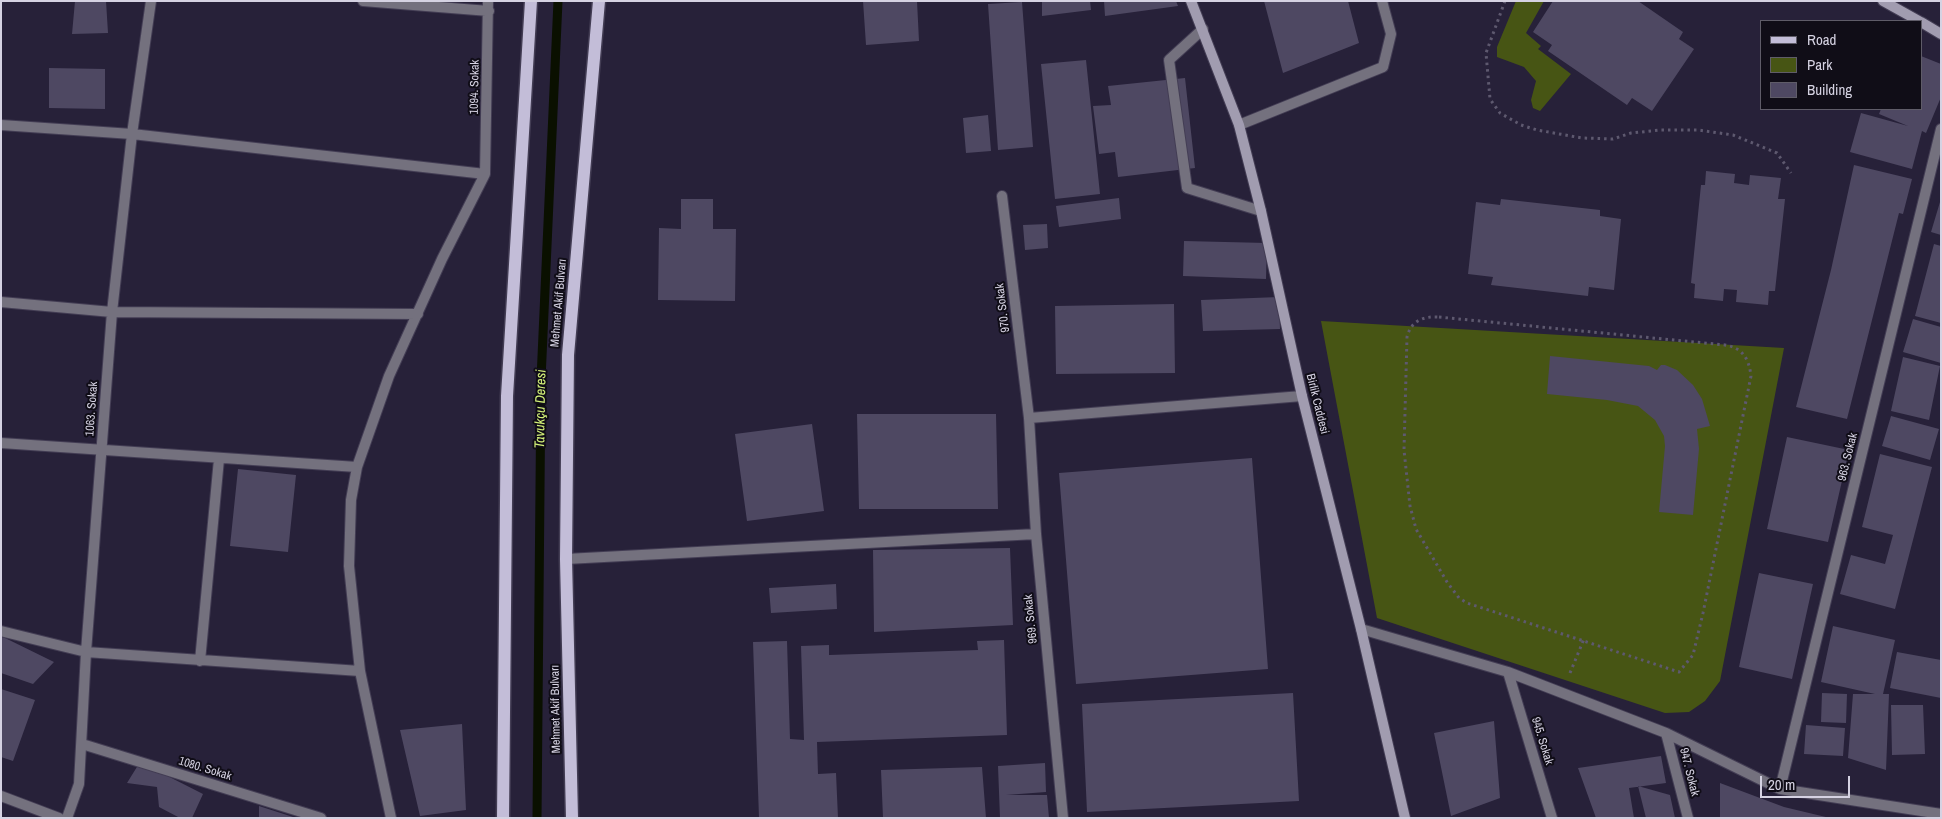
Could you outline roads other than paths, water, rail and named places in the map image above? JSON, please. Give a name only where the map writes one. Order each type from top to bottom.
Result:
[{"type":"main road","points":[[502,818],[507,396],[531,1]]},
{"type":"main road","name":"Mehmet Akif Bulvarı","points":[[572,818],[566,559],[568,355],[599,1]]},
{"type":"main road","name":"Birlik Caddesi","points":[[1191,1],[1238,125],[1261,211],[1302,396],[1361,629],[1405,818]]},
{"type":"main road","points":[[1883,1],[1894,4],[1917,20]]},
{"type":"main road","points":[[1922,23],[1941,34]]},
{"type":"street","name":"1063. Sokak","points":[[67,818],[79,784],[86,652],[112,312],[132,134],[151,1]]},
{"type":"street","points":[[363,1],[489,6]]},
{"type":"street","points":[[1238,125],[1382,66],[1391,34],[1382,1]]},
{"type":"street","name":"1094. Sokak","points":[[485,174],[489,6]]},
{"type":"street","points":[[1203,29],[1169,60],[1187,188],[1261,211]]},
{"type":"street","points":[[1,126],[132,134],[485,174],[389,376],[357,468],[351,500],[349,566],[360,671],[391,818]]},
{"type":"street","name":"963. Sokak","points":[[1780,790],[1941,130]]},
{"type":"street","name":"970. Sokak","points":[[1002,196],[1029,418]]},
{"type":"street","points":[[1,302],[112,312],[418,314]]},
{"type":"street","points":[[1029,418],[1302,396]]},
{"type":"street","name":"969. Sokak","points":[[1029,418],[1036,534],[1063,818]]},
{"type":"street","points":[[1,442],[357,468]]},
{"type":"street","points":[[200,661],[219,459]]},
{"type":"street","points":[[566,559],[1036,534]]},
{"type":"street","points":[[1361,629],[1508,672],[1666,733],[1780,790],[1941,814],[1939,818]]},
{"type":"street","points":[[1,631],[86,652],[360,671]]},
{"type":"street","name":"945. Sokak","points":[[1508,672],[1552,818]]},
{"type":"street","name":"947. Sokak","points":[[1666,733],[1688,818]]},
{"type":"street","name":"1080. Sokak","points":[[82,744],[321,818]]},
{"type":"street","points":[[1,796],[59,818]]},
{"type":"waterway","name":"Tavukçu Deresi","points":[[537,818],[541,379],[558,1]]}]
